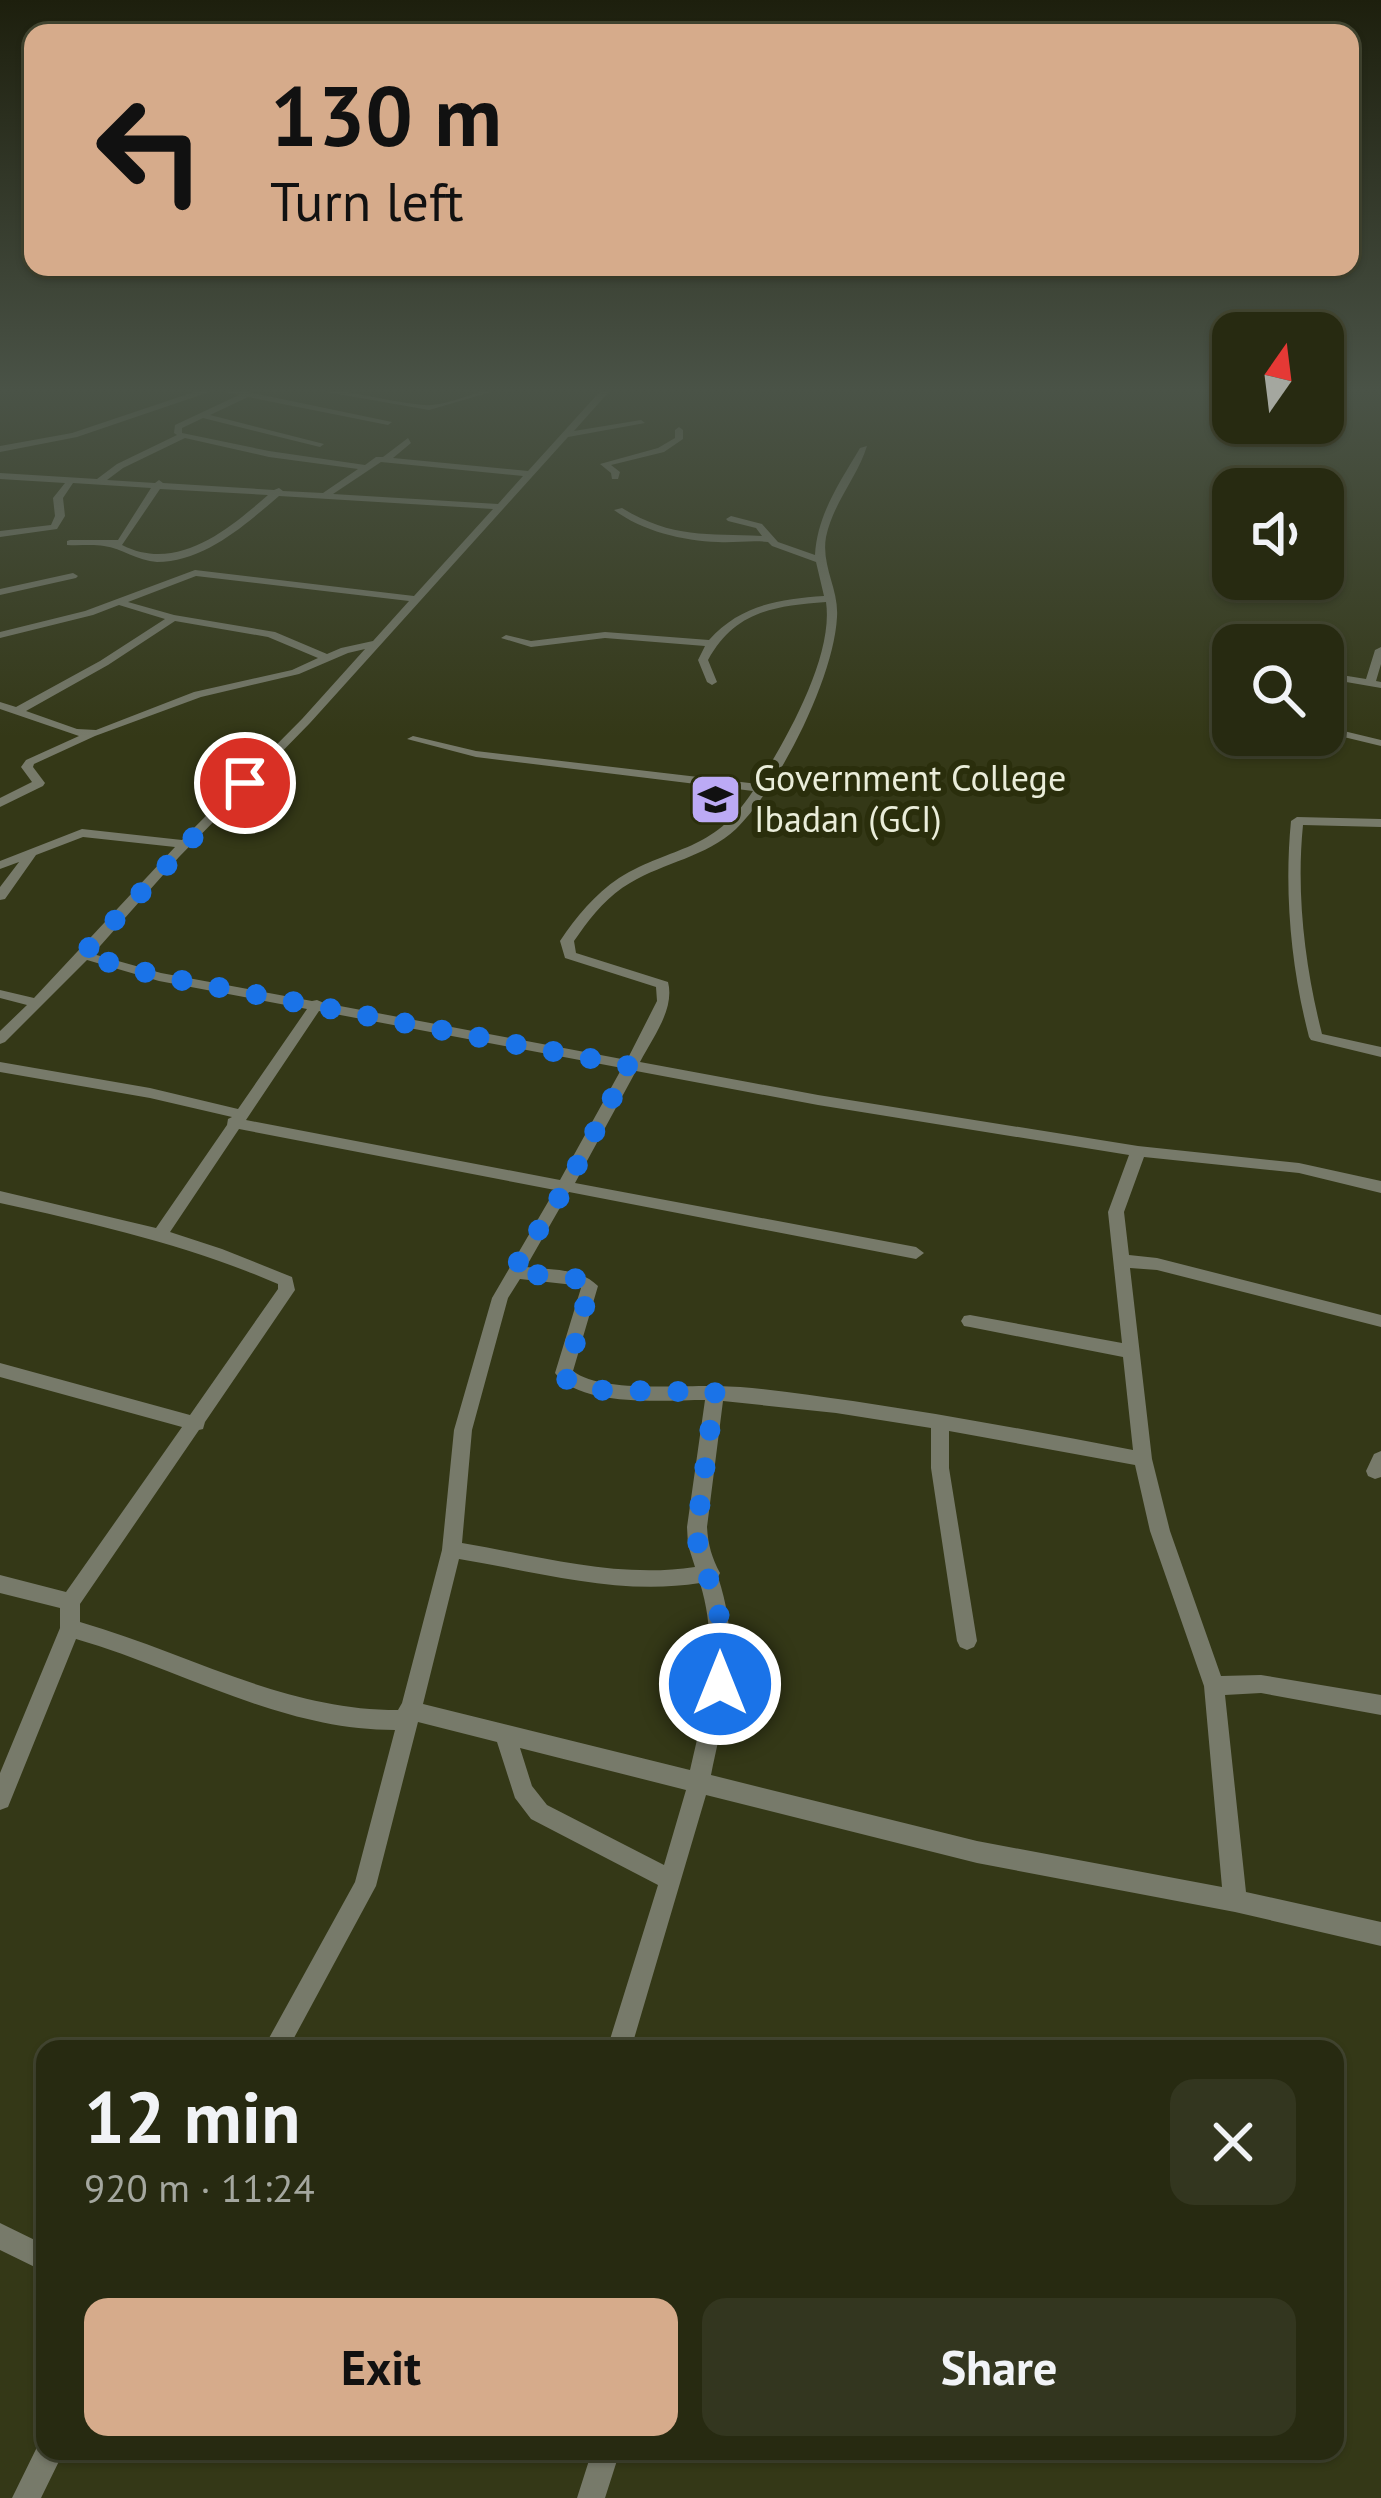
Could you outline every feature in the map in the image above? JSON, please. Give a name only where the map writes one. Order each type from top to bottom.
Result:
[{"type":"street","points":[[0,534],[54,527],[60,517],[59,504]]},
{"type":"street","points":[[114,545],[130,534],[147,504]]},
{"type":"street","points":[[70,543],[114,545],[156,556],[194,550],[226,537],[264,504]]},
{"type":"street","points":[[453,504],[498,507]]},
{"type":"street","points":[[0,1039],[376,644],[501,504]]},
{"type":"street","points":[[286,2040],[365,1886],[452,1550],[463,1430],[500,1298],[566,1187],[664,1000],[663,985],[570,955],[567,941],[597,904],[628,878],[696,853],[728,833],[760,788],[796,723],[826,647],[834,612],[827,599],[819,541],[834,504]]},
{"type":"street","points":[[619,510],[646,526],[712,539],[768,539],[820,560]]},
{"type":"street","points":[[731,519],[759,526],[768,539]]},
{"type":"street","points":[[0,634],[119,602],[196,573],[414,599]]},
{"type":"street","points":[[0,592],[73,576]]},
{"type":"street","points":[[712,682],[703,660],[745,613],[766,603],[827,599]]},
{"type":"street","points":[[119,602],[173,618],[271,634],[329,659]]},
{"type":"street","points":[[17,711],[173,618]]},
{"type":"street","points":[[506,638],[531,644],[605,635],[714,644]]},
{"type":"street","points":[[0,802],[39,783],[26,767],[30,761],[90,734],[198,694],[376,644]]},
{"type":"street","points":[[1344,679],[1376,684],[1380,650]]},
{"type":"street","points":[[0,705],[90,734]]},
{"type":"street","points":[[1344,734],[1381,743]]},
{"type":"street","points":[[413,739],[522,760],[760,788]]},
{"type":"street","points":[[1381,823],[1309,818],[1297,820],[1294,836],[1316,1037],[1381,1052]]},
{"type":"street","points":[[0,865],[82,833],[185,844]]},
{"type":"street","points":[[0,896],[31,855]]},
{"type":"street","points":[[82,955],[159,976],[629,1066],[1138,1150],[1299,1168],[1381,1187]]},
{"type":"street","points":[[0,994],[38,1003]]},
{"type":"street","points":[[161,1233],[317,1004]]},
{"type":"street","points":[[0,1067],[116,1091],[186,1098],[236,1118],[916,1253]]},
{"type":"street","points":[[1138,1150],[1116,1212],[1143,1459],[1160,1531],[1214,1686],[1235,1900]]},
{"type":"street","points":[[0,1197],[161,1233],[286,1281],[287,1290],[70,1603],[70,1628],[0,1800]]},
{"type":"street","points":[[1123,1252],[1381,1321]]},
{"type":"street","points":[[512,1272],[578,1279],[590,1286],[566,1379],[592,1390],[715,1392],[850,1405],[1143,1459]]},
{"type":"street","points":[[970,1321],[1133,1352]]},
{"type":"street","points":[[0,1370],[197,1424]]},
{"type":"street","points":[[622,2040],[671,1880],[720,1684],[719,1611],[698,1546],[697,1527],[715,1392]]},
{"type":"street","points":[[940,1421],[940,1468],[967,1641]]},
{"type":"street","points":[[452,1550],[623,1581],[710,1573]]},
{"type":"street","points":[[0,1585],[70,1603]]},
{"type":"street","points":[[70,1628],[119,1640],[308,1710],[376,1722],[407,1715],[977,1852],[1235,1900],[1381,1934]]},
{"type":"street","points":[[1214,1686],[1261,1684],[1381,1705]]},
{"type":"street","points":[[506,1736],[523,1791],[539,1812],[671,1880]]},
{"type":"street","points":[[0,2236],[36,2254]]},
{"type":"street","points":[[26,2498],[45,2460]]},
{"type":"street","points":[[592,2498],[603,2460]]},
{"type":"place","name":"Government College Ibadan (GCI)","points":[[715,799]]},
{"type":"route","points":[[245,783],[82,955],[159,976],[629,1066],[566,1187],[512,1272],[578,1279],[590,1286],[564,1373],[572,1383],[592,1390],[715,1392],[697,1527],[698,1546],[719,1611],[720,1684]]}]
